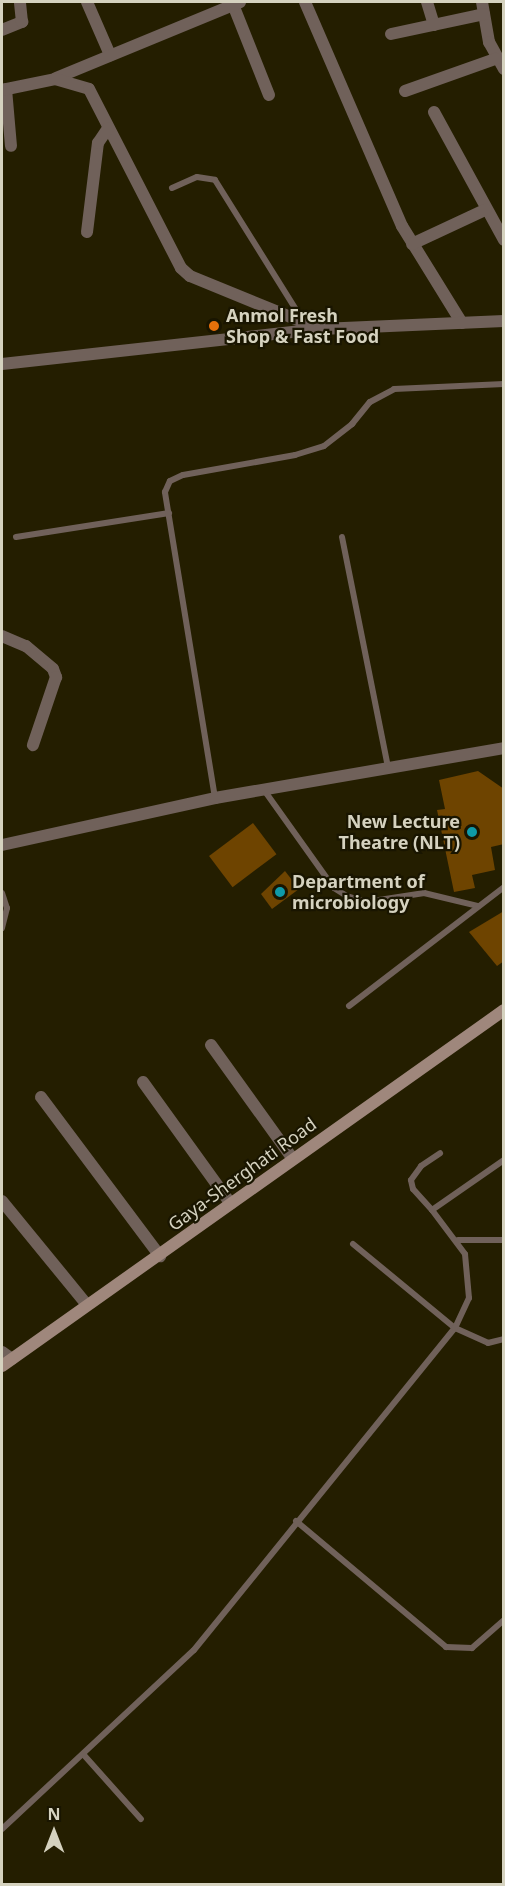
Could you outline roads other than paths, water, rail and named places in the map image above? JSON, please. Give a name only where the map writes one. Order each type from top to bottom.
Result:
[{"type":"main road","name":"Gaya-Sherghati Road","points":[[5,1359],[160,1256],[504,1010]]},
{"type":"street","points":[[2,30],[22,22],[20,2]]},
{"type":"street","points":[[87,2],[110,54]]},
{"type":"street","points":[[305,2],[412,244],[462,323]]},
{"type":"street","points":[[428,2],[434,25]]},
{"type":"street","points":[[11,146],[4,90],[55,79],[235,3],[269,95]]},
{"type":"street","points":[[391,34],[434,25],[483,8],[495,59],[504,69]]},
{"type":"street","points":[[405,91],[495,59]]},
{"type":"street","points":[[55,79],[89,89],[181,268],[190,276],[321,329]]},
{"type":"street","points":[[435,112],[485,210],[504,240]]},
{"type":"street","points":[[87,232],[98,143],[108,128]]},
{"type":"street","points":[[412,244],[485,210]]},
{"type":"street","points":[[2,364],[321,329],[504,321]]},
{"type":"street","points":[[2,636],[26,646],[53,669],[56,677],[33,745]]},
{"type":"street","points":[[2,845],[215,798],[504,748]]},
{"type":"street","points":[[211,1045],[293,1159]]},
{"type":"street","points":[[143,1082],[231,1204]]},
{"type":"street","points":[[40,1097],[160,1256]]},
{"type":"street","points":[[2,1201],[87,1305]]},
{"type":"lane","points":[[172,188],[197,177],[215,180],[304,322]]},
{"type":"lane","points":[[215,798],[165,492],[170,481],[324,446],[352,424],[370,402],[394,389],[504,384]]},
{"type":"lane","points":[[16,537],[169,513]]},
{"type":"lane","points":[[342,537],[388,768]]},
{"type":"lane","points":[[263,789],[334,888],[347,896],[366,902],[424,893],[478,906]]},
{"type":"lane","points":[[349,1005],[504,886]]},
{"type":"lane","points":[[2,893],[7,908],[2,928]]},
{"type":"lane","points":[[2,1829],[194,1650],[296,1521],[455,1328],[469,1298],[465,1254],[458,1240],[432,1210],[411,1180],[421,1166],[440,1153]]},
{"type":"lane","points":[[432,1210],[504,1160]]},
{"type":"lane","points":[[458,1240],[504,1240]]},
{"type":"lane","points":[[353,1244],[455,1328],[488,1343],[504,1339]]},
{"type":"lane","points":[[296,1521],[446,1647],[472,1648],[504,1620]]},
{"type":"lane","points":[[83,1754],[141,1819]]},
{"type":"place","name":"Anmol Fresh Shop & Fast Food","points":[[214,326]]},
{"type":"place","name":"New Lecture Theatre (NLT)","points":[[472,832]]},
{"type":"place","name":"Department of microbiology","points":[[280,892]]}]
